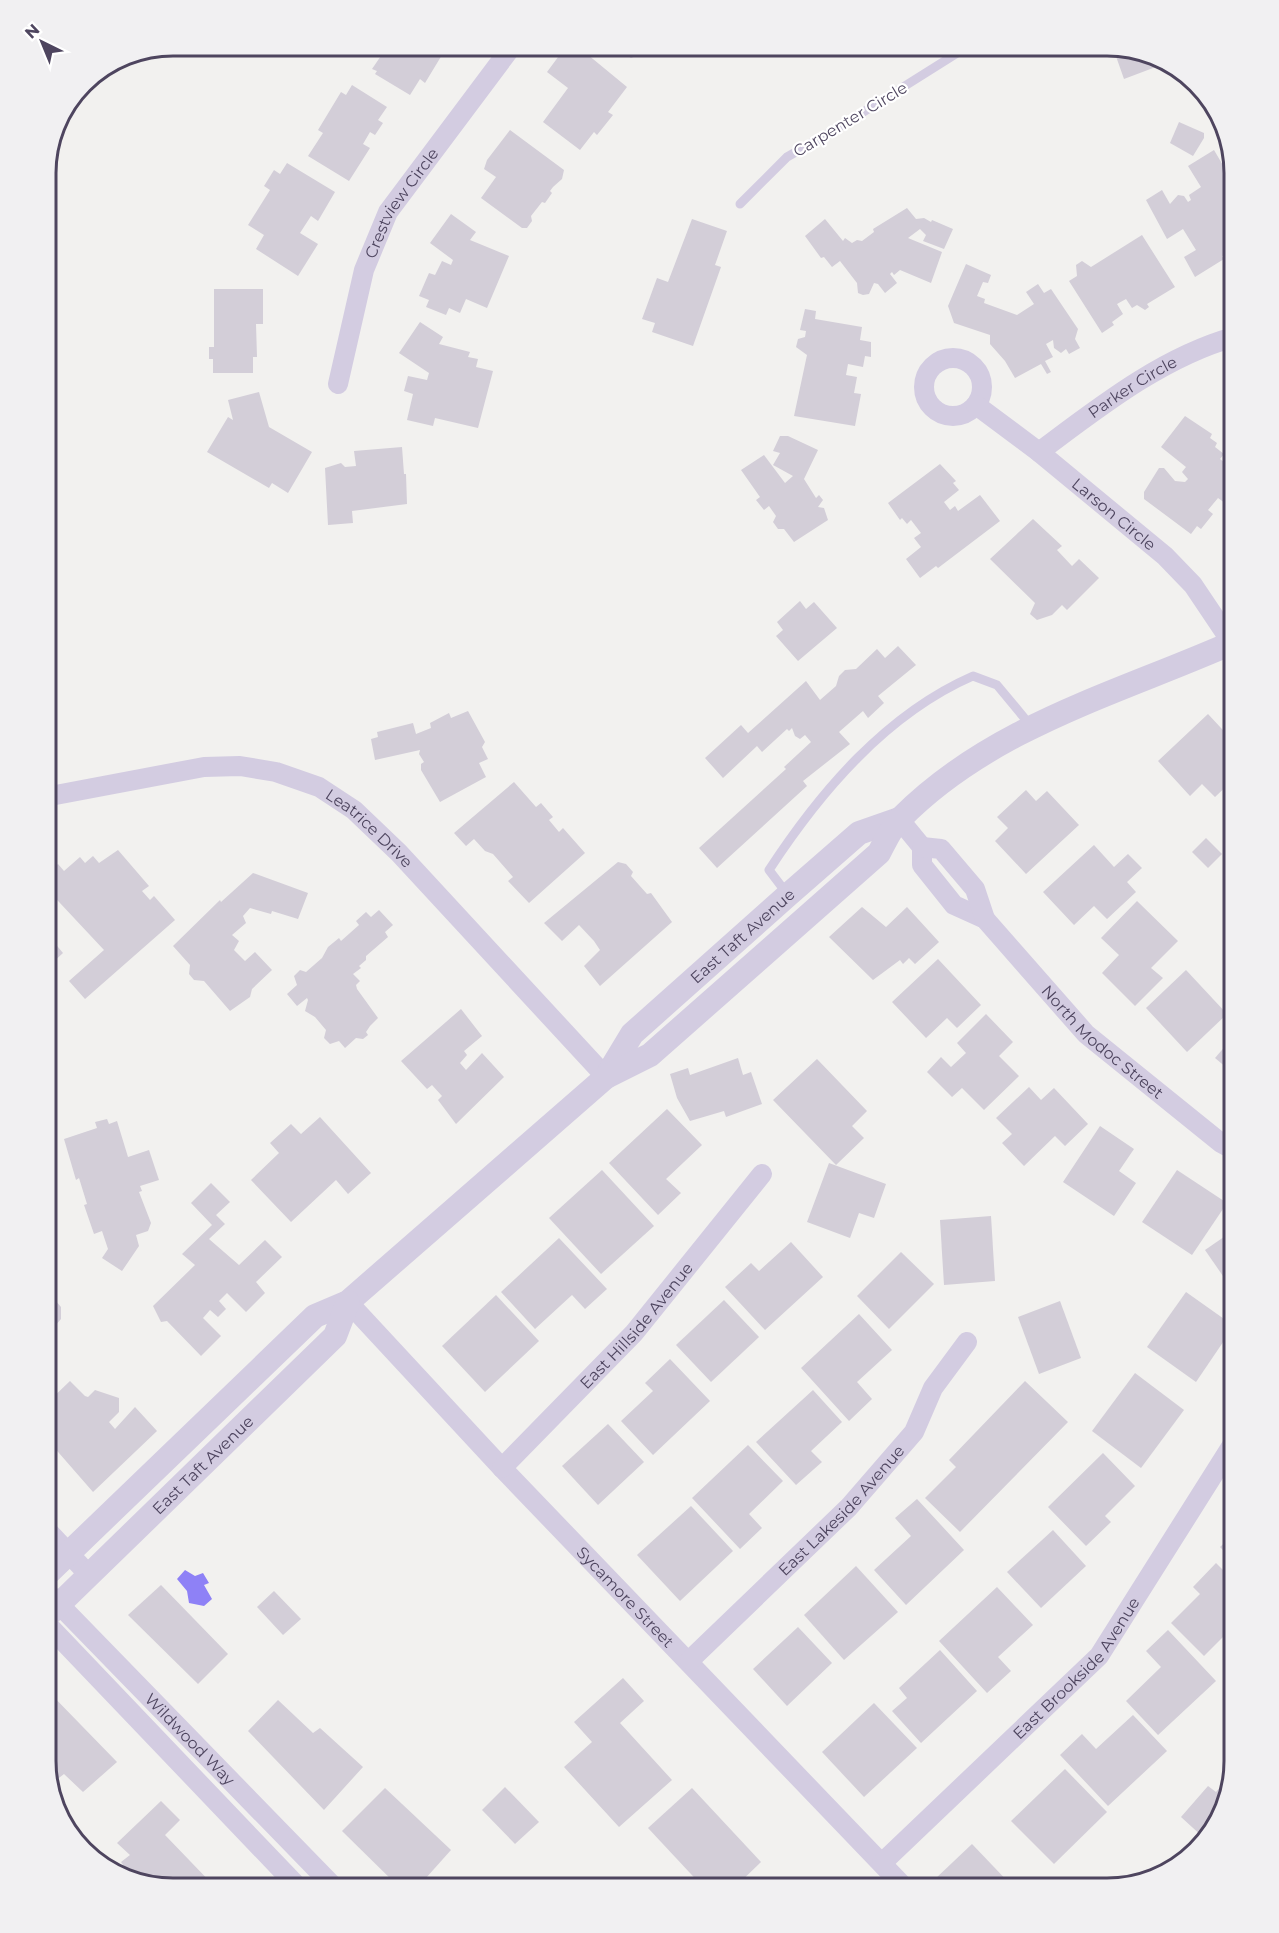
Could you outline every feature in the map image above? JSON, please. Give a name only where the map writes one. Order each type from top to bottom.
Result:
[{"type":"street","name":"Crestview Circle","points":[[338,384],[364,270],[387,212],[505,56]]},
{"type":"street","name":"Parker Circle","points":[[1039,452],[1091,414],[1160,370],[1203,345],[1224,340]]},
{"type":"street","name":"Larson Circle","points":[[976,405],[1039,452],[1165,555],[1193,585],[1224,631]]},
{"type":"street","name":"East Taft Avenue","points":[[606,1077],[632,1034],[860,833],[899,819],[965,767],[1032,727],[1107,692],[1224,647]]},
{"type":"street","name":"Leatrice Drive","points":[[56,794],[169,773],[222,766],[240,766],[276,772],[319,787],[354,810],[399,854],[606,1077]]},
{"type":"street","name":"East Taft Avenue","points":[[56,1565],[315,1316],[348,1302],[606,1077],[650,1055],[879,853],[899,819]]},
{"type":"street","name":"North Modoc Street","points":[[899,819],[922,847],[941,849],[975,889],[985,919],[1086,1034],[1224,1145]]},
{"type":"street","name":"East Hillside Avenue","points":[[502,1468],[634,1333],[762,1174]]},
{"type":"street","name":"East Taft Avenue","points":[[56,1603],[89,1575],[335,1336],[348,1302]]},
{"type":"street","name":"Sycamore Street","points":[[348,1302],[502,1468],[690,1660],[896,1878]]},
{"type":"street","name":"East Lakeside Avenue","points":[[690,1660],[857,1499],[914,1432],[933,1388],[967,1342]]},
{"type":"street","name":"East Brookside Avenue","points":[[882,1863],[1099,1656],[1224,1458]]},
{"type":"street","points":[[56,1539],[89,1575]]},
{"type":"street","name":"Wildwood Way","points":[[56,1616],[196,1746],[324,1877]]},
{"type":"street","name":"Wildwood Way","points":[[56,1617],[178,1762],[289,1877]]},
{"type":"street","points":[[178,1762],[196,1746]]},
{"type":"lane","name":"Carpenter Circle","points":[[740,204],[787,157],[838,129],[953,56]]},
{"type":"lane","points":[[788,895],[769,870],[815,803],[856,759],[913,711],[945,688],[973,676],[997,685],[1032,727]]},
{"type":"shaded area","points":[[185,1570],[195,1576],[203,1573],[209,1583],[204,1585],[212,1599],[204,1606],[189,1603],[187,1591],[177,1579]]},
{"type":"building","points":[[381,56],[441,56],[425,83],[420,79],[410,95],[375,74],[377,71],[372,69]]},
{"type":"building","points":[[559,56],[589,56],[627,87],[608,112],[613,115],[597,135],[594,132],[580,150],[543,122],[568,88],[547,72]]},
{"type":"building","points":[[1116,56],[1137,59],[1156,67],[1124,79]]},
{"type":"building","points":[[352,85],[387,107],[378,120],[383,123],[375,135],[370,132],[363,144],[370,148],[349,181],[308,156],[323,133],[318,130],[341,92],[346,95]]},
{"type":"building","points":[[1179,122],[1204,133],[1204,138],[1193,156],[1170,143]]},
{"type":"building","points":[[510,130],[564,170],[562,179],[550,191],[552,193],[545,203],[542,202],[531,216],[532,221],[527,228],[522,228],[481,198],[496,177],[484,169],[487,160]]},
{"type":"building","points":[[1214,150],[1224,166],[1224,172],[1224,256],[1222,256],[1224,259],[1195,277],[1184,257],[1196,250],[1183,229],[1167,239],[1146,200],[1162,190],[1170,204],[1178,195],[1184,196],[1188,202],[1191,200],[1189,195],[1201,187],[1188,166]]},
{"type":"building","points":[[287,163],[335,192],[318,221],[311,216],[300,233],[318,244],[298,276],[256,249],[264,235],[248,225],[270,190],[264,186],[274,170],[280,174]]},
{"type":"building","points":[[907,208],[916,219],[924,218],[931,222],[932,220],[953,229],[944,249],[923,241],[926,235],[920,229],[908,238],[942,252],[931,283],[900,270],[894,275],[892,272],[890,274],[897,283],[885,293],[878,284],[874,283],[869,294],[863,295],[858,293],[857,283],[840,261],[832,267],[824,257],[821,258],[805,236],[825,219],[843,241],[845,238],[852,243],[857,240],[862,241],[874,232],[873,229]]},
{"type":"building","points":[[451,214],[476,232],[470,240],[509,256],[487,308],[466,299],[460,313],[449,308],[446,315],[426,307],[429,300],[419,296],[429,273],[435,275],[442,261],[451,265],[453,260],[430,243]]},
{"type":"building","points":[[692,219],[727,231],[715,265],[721,267],[693,346],[652,332],[655,323],[642,319],[657,278],[668,282]]},
{"type":"building","points":[[1142,235],[1175,287],[1147,304],[1149,307],[1145,310],[1137,305],[1132,308],[1126,299],[1117,304],[1123,314],[1112,322],[1114,325],[1102,333],[1069,281],[1077,276],[1076,265],[1082,261],[1091,267]]},
{"type":"building","points":[[966,264],[991,275],[988,283],[983,282],[977,296],[985,299],[984,303],[1017,315],[1034,304],[1026,292],[1038,284],[1044,293],[1051,289],[1078,329],[1075,339],[1080,348],[1069,354],[1066,349],[1061,353],[1054,348],[1053,340],[1046,344],[1053,357],[1045,361],[1051,372],[1047,374],[1041,364],[1015,378],[1005,361],[990,344],[990,335],[954,323],[948,306]]},
{"type":"building","points":[[214,289],[263,289],[263,324],[256,324],[257,357],[253,357],[253,373],[213,373],[213,359],[209,359],[209,347],[214,347]]},
{"type":"building","points":[[805,309],[816,311],[815,319],[862,327],[860,340],[871,342],[871,357],[865,356],[863,367],[848,364],[846,375],[857,377],[854,393],[861,394],[855,426],[794,416],[807,355],[796,347],[798,339],[805,337],[806,331],[800,330]]},
{"type":"building","points":[[420,322],[443,337],[439,344],[470,352],[468,357],[478,359],[476,367],[493,371],[478,428],[435,418],[433,426],[407,420],[413,394],[404,391],[408,376],[427,380],[429,373],[399,353]]},
{"type":"building","points":[[259,392],[269,427],[312,452],[288,493],[272,483],[269,488],[207,452],[228,417],[233,420],[228,400]]},
{"type":"building","points":[[1185,416],[1212,434],[1210,438],[1217,443],[1215,447],[1224,454],[1220,459],[1224,462],[1224,502],[1218,498],[1208,510],[1213,514],[1201,529],[1197,526],[1191,534],[1144,499],[1144,492],[1159,468],[1164,468],[1175,481],[1185,482],[1188,479],[1182,472],[1186,467],[1161,447]]},
{"type":"building","points":[[780,436],[788,436],[818,450],[804,479],[816,498],[819,495],[823,500],[818,507],[824,508],[828,520],[794,542],[784,529],[778,529],[773,522],[776,516],[769,506],[764,510],[756,500],[760,497],[741,470],[764,455],[785,483],[793,476],[773,465],[780,453],[773,451]]},
{"type":"building","points":[[402,447],[407,504],[352,511],[353,523],[328,525],[325,468],[341,463],[345,467],[356,466],[354,451]]},
{"type":"building","points":[[940,464],[956,481],[953,483],[959,490],[944,502],[950,510],[955,506],[958,511],[980,495],[1000,521],[938,568],[936,566],[920,578],[906,559],[921,547],[914,538],[921,533],[911,520],[907,524],[902,518],[900,520],[888,503]]},
{"type":"building","points":[[1033,519],[1062,546],[1057,550],[1072,566],[1079,559],[1099,578],[1067,610],[1062,605],[1052,615],[1037,620],[1030,614],[1035,603],[990,559]]},
{"type":"building","points":[[800,601],[806,609],[814,602],[837,628],[798,661],[776,636],[783,630],[777,622]]},
{"type":"building","points":[[898,646],[916,665],[878,696],[884,703],[868,718],[863,711],[839,732],[850,744],[803,781],[807,786],[717,868],[699,848],[786,769],[784,767],[811,742],[805,735],[800,739],[795,736],[792,728],[789,731],[787,729],[762,752],[757,746],[723,778],[705,758],[741,725],[748,733],[806,681],[820,700],[836,686],[839,676],[845,670],[856,669],[877,649],[885,658]]},
{"type":"building","points":[[468,711],[485,742],[482,747],[488,759],[479,763],[486,777],[440,802],[421,770],[421,764],[424,762],[419,754],[420,750],[375,760],[371,739],[378,737],[377,732],[413,723],[416,734],[431,728],[430,723],[449,713],[451,718]]},
{"type":"building","points":[[1208,714],[1224,731],[1224,788],[1215,797],[1202,784],[1190,796],[1158,761]]},
{"type":"building","points":[[514,782],[536,807],[541,803],[553,817],[549,820],[559,832],[563,828],[585,853],[529,903],[508,881],[513,877],[493,854],[485,851],[474,839],[466,846],[454,833]]},
{"type":"building","points":[[1026,790],[1036,801],[1047,791],[1079,825],[1026,874],[995,841],[1008,828],[997,817]]},
{"type":"building","points":[[1206,838],[1222,854],[1208,868],[1192,852]]},
{"type":"building","points":[[1094,845],[1114,867],[1128,854],[1142,868],[1127,882],[1136,892],[1107,919],[1094,906],[1074,925],[1043,892]]},
{"type":"building","points":[[118,850],[149,886],[142,891],[150,900],[154,896],[175,920],[85,999],[69,981],[104,950],[56,899],[56,866],[58,864],[64,871],[80,857],[85,863],[93,856],[99,863]]},
{"type":"building","points":[[618,862],[626,864],[633,872],[631,876],[647,894],[651,893],[672,922],[600,986],[584,966],[600,950],[594,941],[579,925],[562,941],[544,923]]},
{"type":"building","points":[[253,873],[308,893],[298,919],[272,911],[271,914],[250,908],[243,916],[246,923],[232,935],[239,941],[234,950],[245,961],[255,952],[272,970],[252,989],[250,997],[230,1011],[204,981],[194,980],[189,974],[190,965],[173,946],[220,900],[221,902]]},
{"type":"building","points":[[1137,901],[1178,941],[1151,968],[1163,978],[1135,1006],[1102,973],[1119,955],[1101,938]]},
{"type":"building","points":[[862,907],[886,927],[907,907],[939,942],[915,964],[909,958],[903,964],[900,960],[873,980],[829,937]]},
{"type":"building","points":[[379,910],[393,925],[385,932],[388,937],[366,956],[366,960],[359,966],[361,968],[353,974],[360,981],[356,985],[357,989],[378,1018],[370,1026],[366,1032],[368,1035],[363,1039],[356,1038],[345,1048],[339,1041],[330,1044],[324,1038],[326,1030],[315,1017],[305,1011],[307,998],[297,1006],[287,994],[297,985],[294,976],[300,970],[306,972],[322,958],[328,947],[339,938],[341,941],[359,925],[356,921],[366,912],[371,917]]},
{"type":"building","points":[[56,945],[63,953],[56,959]]},
{"type":"building","points":[[938,959],[981,1005],[957,1028],[947,1018],[926,1038],[892,1002]]},
{"type":"building","points":[[1186,970],[1224,1011],[1224,1017],[1187,1052],[1146,1008]]},
{"type":"building","points":[[461,1009],[482,1036],[464,1051],[467,1055],[460,1063],[466,1070],[482,1053],[504,1077],[456,1124],[438,1100],[442,1096],[432,1085],[427,1089],[401,1061]]},
{"type":"building","points":[[986,1014],[1013,1042],[999,1056],[1019,1076],[984,1110],[962,1088],[952,1097],[927,1072],[941,1057],[951,1067],[966,1053],[957,1043]]},
{"type":"building","points":[[1224,1048],[1224,1066],[1215,1058]]},
{"type":"building","points":[[738,1058],[743,1075],[751,1072],[762,1104],[726,1117],[724,1111],[690,1121],[677,1098],[670,1074],[688,1068],[690,1075]]},
{"type":"building","points":[[817,1059],[867,1111],[852,1126],[864,1138],[836,1165],[773,1100]]},
{"type":"building","points":[[1029,1087],[1041,1100],[1054,1088],[1088,1124],[1065,1146],[1055,1136],[1024,1166],[1002,1143],[1012,1134],[996,1118]]},
{"type":"building","points":[[667,1109],[702,1145],[666,1179],[681,1193],[658,1215],[609,1163]]},
{"type":"building","points":[[320,1117],[371,1173],[348,1194],[336,1180],[291,1222],[251,1180],[279,1153],[270,1143],[291,1124],[301,1134]]},
{"type":"building","points":[[107,1119],[109,1124],[117,1121],[128,1157],[149,1150],[159,1180],[140,1186],[142,1191],[139,1192],[151,1223],[148,1231],[136,1235],[139,1246],[122,1271],[102,1258],[108,1249],[102,1231],[94,1234],[84,1205],[87,1204],[79,1178],[76,1180],[64,1139],[97,1128],[95,1122]]},
{"type":"building","points":[[1100,1126],[1134,1149],[1119,1171],[1136,1183],[1114,1216],[1063,1182]]},
{"type":"building","points":[[829,1163],[886,1184],[874,1218],[859,1213],[850,1238],[807,1222]]},
{"type":"building","points":[[602,1170],[654,1226],[601,1274],[549,1218]]},
{"type":"building","points":[[1177,1170],[1224,1201],[1224,1207],[1192,1255],[1142,1222]]},
{"type":"building","points":[[211,1183],[230,1202],[216,1215],[225,1224],[209,1239],[239,1265],[265,1240],[282,1257],[256,1282],[265,1293],[246,1312],[227,1293],[219,1301],[226,1309],[218,1317],[210,1310],[203,1318],[221,1336],[201,1356],[167,1321],[161,1322],[153,1306],[195,1265],[182,1254],[212,1225],[191,1203]]},
{"type":"building","points":[[991,1216],[995,1281],[944,1285],[940,1220]]},
{"type":"building","points":[[1224,1237],[1224,1278],[1205,1250]]},
{"type":"building","points":[[559,1238],[607,1289],[585,1309],[572,1295],[535,1329],[501,1292]]},
{"type":"building","points":[[791,1242],[823,1277],[765,1330],[725,1287],[751,1263],[759,1271]]},
{"type":"building","points":[[901,1252],[934,1284],[889,1329],[857,1296]]},
{"type":"building","points":[[1186,1292],[1224,1319],[1224,1341],[1196,1382],[1147,1347]]},
{"type":"building","points":[[496,1295],[539,1341],[485,1392],[442,1346]]},
{"type":"building","points":[[724,1300],[759,1337],[711,1382],[676,1345]]},
{"type":"building","points":[[56,1301],[61,1307],[61,1319],[56,1325]]},
{"type":"building","points":[[1060,1301],[1081,1358],[1039,1374],[1018,1317]]},
{"type":"building","points":[[859,1314],[892,1350],[857,1382],[872,1399],[849,1421],[801,1368]]},
{"type":"building","points":[[670,1359],[710,1401],[653,1455],[621,1421],[653,1391],[645,1383]]},
{"type":"building","points":[[1135,1373],[1184,1410],[1141,1468],[1092,1431]]},
{"type":"building","points":[[70,1381],[85,1396],[88,1397],[95,1390],[119,1398],[119,1412],[109,1422],[115,1429],[135,1407],[157,1431],[93,1492],[56,1450],[56,1394]]},
{"type":"building","points":[[1025,1381],[1068,1422],[960,1532],[925,1498],[956,1467],[949,1460]]},
{"type":"building","points":[[813,1390],[842,1422],[811,1451],[822,1462],[796,1485],[756,1442]]},
{"type":"building","points":[[608,1424],[644,1462],[598,1505],[562,1466]]},
{"type":"building","points":[[748,1445],[783,1481],[749,1514],[762,1528],[740,1549],[692,1498]]},
{"type":"building","points":[[1103,1453],[1135,1486],[1105,1516],[1111,1522],[1086,1546],[1048,1507]]},
{"type":"building","points":[[917,1499],[964,1550],[906,1605],[874,1570],[911,1536],[895,1518]]},
{"type":"building","points":[[691,1506],[733,1551],[680,1601],[637,1555]]},
{"type":"building","points":[[1053,1530],[1086,1566],[1041,1608],[1007,1572]]},
{"type":"building","points":[[1216,1563],[1224,1571],[1224,1636],[1204,1656],[1171,1623],[1200,1594],[1193,1587]]},
{"type":"building","points":[[856,1566],[898,1612],[844,1660],[804,1615]]},
{"type":"building","points":[[161,1585],[228,1654],[198,1684],[128,1615]]},
{"type":"building","points":[[997,1587],[1033,1625],[998,1657],[1011,1671],[987,1693],[939,1641]]},
{"type":"building","points":[[274,1591],[301,1619],[283,1635],[257,1607]]},
{"type":"building","points":[[798,1627],[832,1663],[787,1706],[753,1669]]},
{"type":"building","points":[[1168,1630],[1216,1681],[1158,1735],[1126,1701],[1161,1667],[1146,1651]]},
{"type":"building","points":[[940,1650],[977,1691],[921,1743],[892,1711],[907,1698],[899,1688]]},
{"type":"building","points":[[623,1678],[644,1701],[620,1723],[672,1780],[619,1827],[564,1767],[592,1742],[574,1722]]},
{"type":"building","points":[[56,1699],[117,1762],[83,1792],[64,1774],[57,1780]]},
{"type":"building","points":[[278,1700],[313,1733],[320,1728],[363,1767],[324,1810],[248,1731]]},
{"type":"building","points":[[874,1703],[917,1748],[864,1797],[822,1752]]},
{"type":"building","points":[[1133,1715],[1167,1751],[1108,1806],[1060,1755],[1082,1734],[1096,1749]]},
{"type":"building","points":[[1065,1769],[1107,1812],[1054,1864],[1011,1821]]},
{"type":"building","points":[[1208,1786],[1216,1792],[1221,1786],[1215,1805],[1198,1833],[1181,1817]]},
{"type":"building","points":[[505,1787],[539,1822],[515,1844],[482,1810]]},
{"type":"building","points":[[385,1788],[451,1850],[427,1877],[389,1877],[342,1831]]},
{"type":"building","points":[[692,1788],[761,1862],[745,1878],[694,1878],[648,1828]]},
{"type":"building","points":[[161,1801],[180,1820],[165,1835],[205,1877],[165,1877],[135,1871],[124,1866],[121,1862],[130,1855],[117,1843]]},
{"type":"building","points":[[972,1844],[1004,1878],[936,1878]]}]
